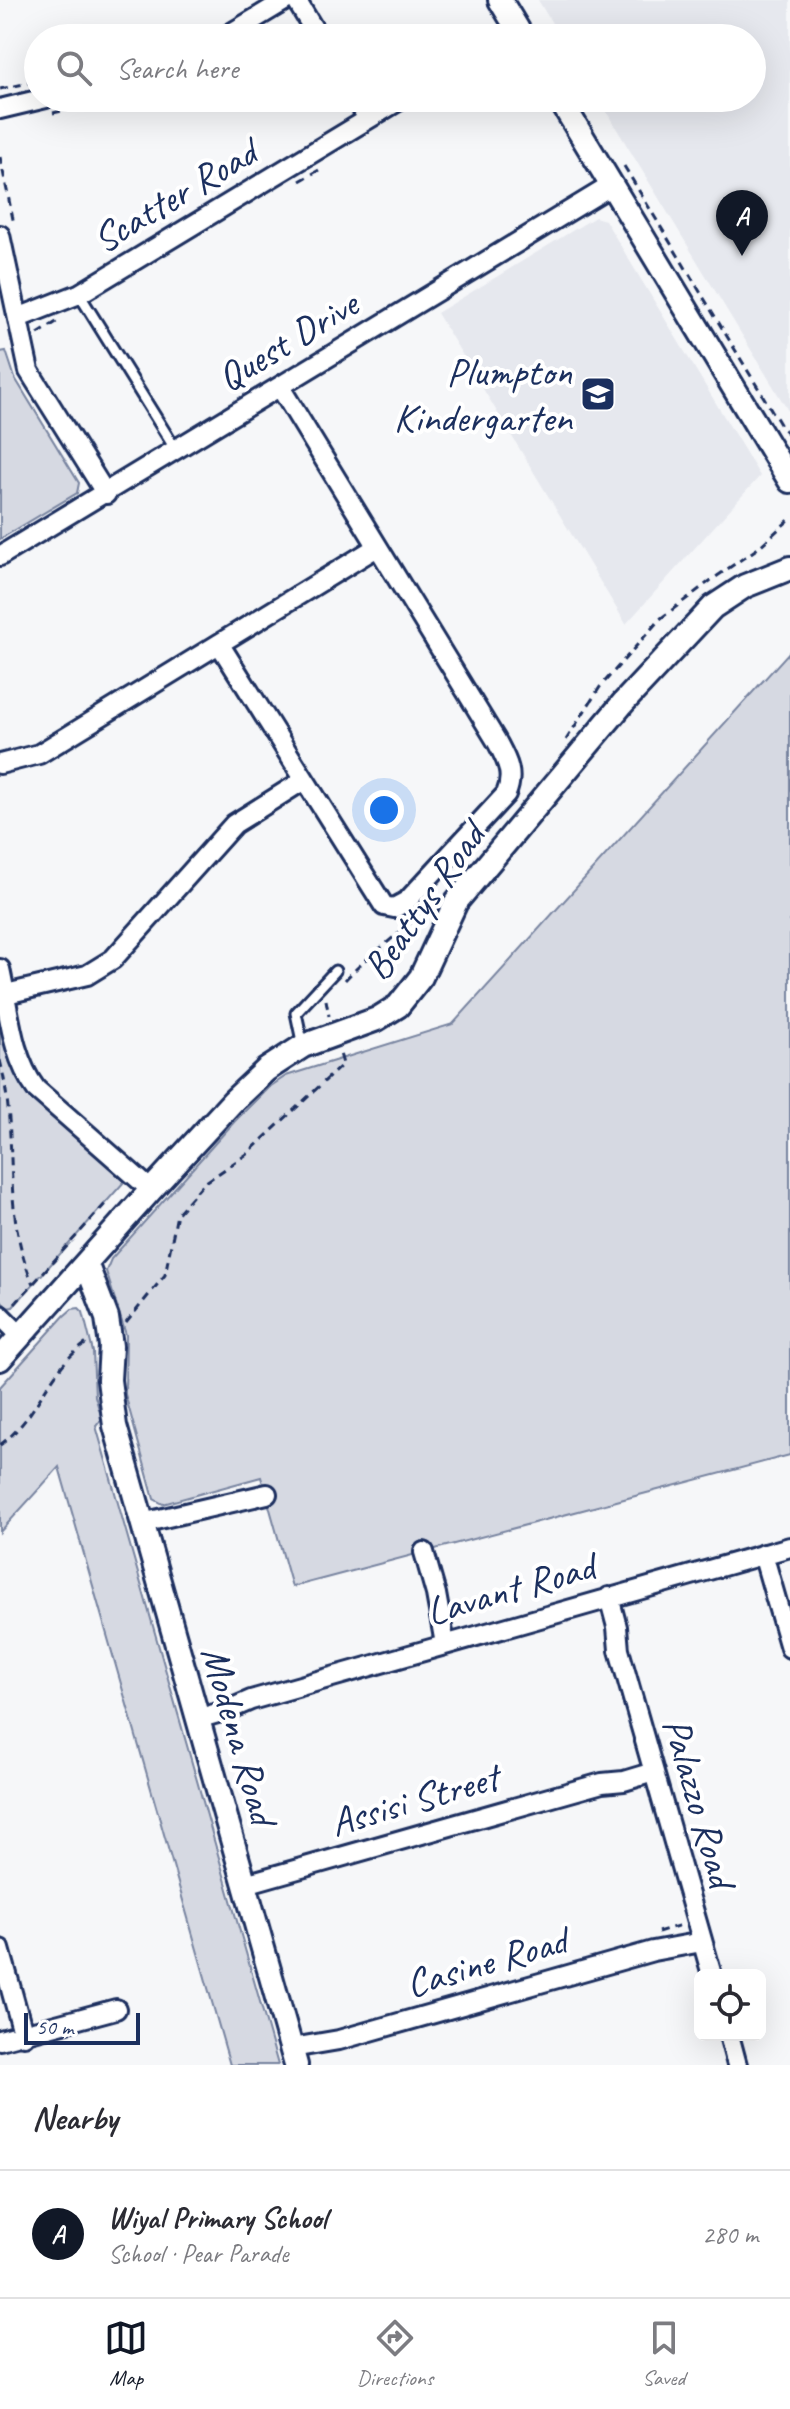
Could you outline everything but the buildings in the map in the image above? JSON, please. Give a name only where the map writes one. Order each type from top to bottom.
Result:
[{"type":"street","points":[[246,24],[286,0]]},
{"type":"street","points":[[296,0],[311,24]]},
{"type":"street","points":[[500,0],[510,24]]},
{"type":"street","points":[[0,109],[24,108]]},
{"type":"street","points":[[364,112],[368,119]]},
{"type":"street","name":"Scatter Road","points":[[18,318],[79,294],[380,112]]},
{"type":"street","points":[[568,112],[789,475]]},
{"type":"street","name":"Quest Drive","points":[[0,556],[612,185]]},
{"type":"street","points":[[0,235],[6,292],[18,318],[26,361],[34,381],[106,494]]},
{"type":"street","points":[[220,645],[371,890],[384,906],[394,908],[407,901],[506,794],[511,781],[508,763],[496,740],[280,387]]},
{"type":"street","points":[[0,764],[39,754],[377,547]]},
{"type":"street","name":"Beattys Road","points":[[0,1359],[151,1190],[266,1070],[303,1046],[377,1019],[398,1006],[421,977],[456,902],[623,703],[713,607],[745,586],[790,568]]},
{"type":"street","points":[[6,994],[87,975],[113,959],[234,824],[304,780]]},
{"type":"street","points":[[0,969],[26,1075],[36,1089],[151,1190]]},
{"type":"street","name":"Modena Road","points":[[79,1271],[79,1283],[93,1305],[105,1334],[115,1426],[294,2057]]},
{"type":"street","points":[[0,1315],[21,1336]]},
{"type":"street","points":[[143,1528],[267,1494]]},
{"type":"street","name":"Lavant Road","points":[[196,1715],[790,1547]]},
{"type":"street","points":[[424,1552],[436,1594],[438,1619],[450,1642]]},
{"type":"street","points":[[763,1554],[790,1648]]},
{"type":"street","name":"Palazzo Road","points":[[604,1599],[653,1768],[695,1937],[709,1969]]},
{"type":"street","name":"Assisi Street","points":[[245,1884],[602,1783],[621,1773],[653,1768]]},
{"type":"street","name":"Casine Road","points":[[294,2057],[339,2040],[652,1942],[695,1937]]},
{"type":"street","points":[[0,1949],[24,2036]]},
{"type":"street","points":[[0,2040],[116,2009]]},
{"type":"street","points":[[731,2041],[737,2065]]},
{"type":"lane","points":[[79,294],[176,450]]},
{"type":"lane","points":[[303,1046],[296,1013],[335,971]]},
{"type":"path","points":[[0,89],[24,84]]},
{"type":"path","points":[[623,164],[783,429],[790,435]]},
{"type":"path","points":[[563,745],[600,687],[660,619],[758,548],[790,519]]},
{"type":"path","points":[[341,984],[363,960],[402,931],[422,909]]},
{"type":"path","points":[[0,1445],[31,1416],[62,1363],[81,1347],[133,1317],[165,1275],[177,1214],[203,1184],[247,1154],[343,1064],[325,1001],[333,992]]},
{"type":"path","points":[[0,1060],[6,1089],[4,1142]]},
{"type":"path","points":[[0,1315],[33,1284],[106,1203]]},
{"type":"path","points":[[16,1257],[33,1284]]},
{"type":"path","points":[[652,1942],[681,1925],[695,1937]]},
{"type":"shaded area","points":[[538,0],[790,0],[790,414],[607,112],[766,112],[766,24],[553,24]]},
{"type":"shaded area","name":"Plumpton Kindergarten","points":[[595,217],[605,220],[760,476],[626,624],[437,313]]},
{"type":"shaded area","points":[[6,351],[15,378],[79,483],[77,493],[0,539],[0,352]]},
{"type":"shaded area","points":[[790,651],[790,1455],[292,1587],[261,1477],[163,1504],[154,1499],[125,1394],[126,1335],[106,1271],[111,1259],[268,1088],[286,1076],[453,1024]]},
{"type":"shaded area","points":[[0,969],[20,1060],[132,1173],[13,1307],[7,1308],[0,1298]]},
{"type":"shaded area","points":[[79,1308],[83,1312],[93,1352],[95,1396],[102,1419],[96,1426],[278,2065],[230,2065],[59,1467],[0,1532],[0,1387],[64,1316],[72,1309]]},
{"type":"place","name":"Wiyal Primary School","points":[[742,256]]},
{"type":"place","name":"Plumpton Kindergarten","points":[[598,394]]}]
